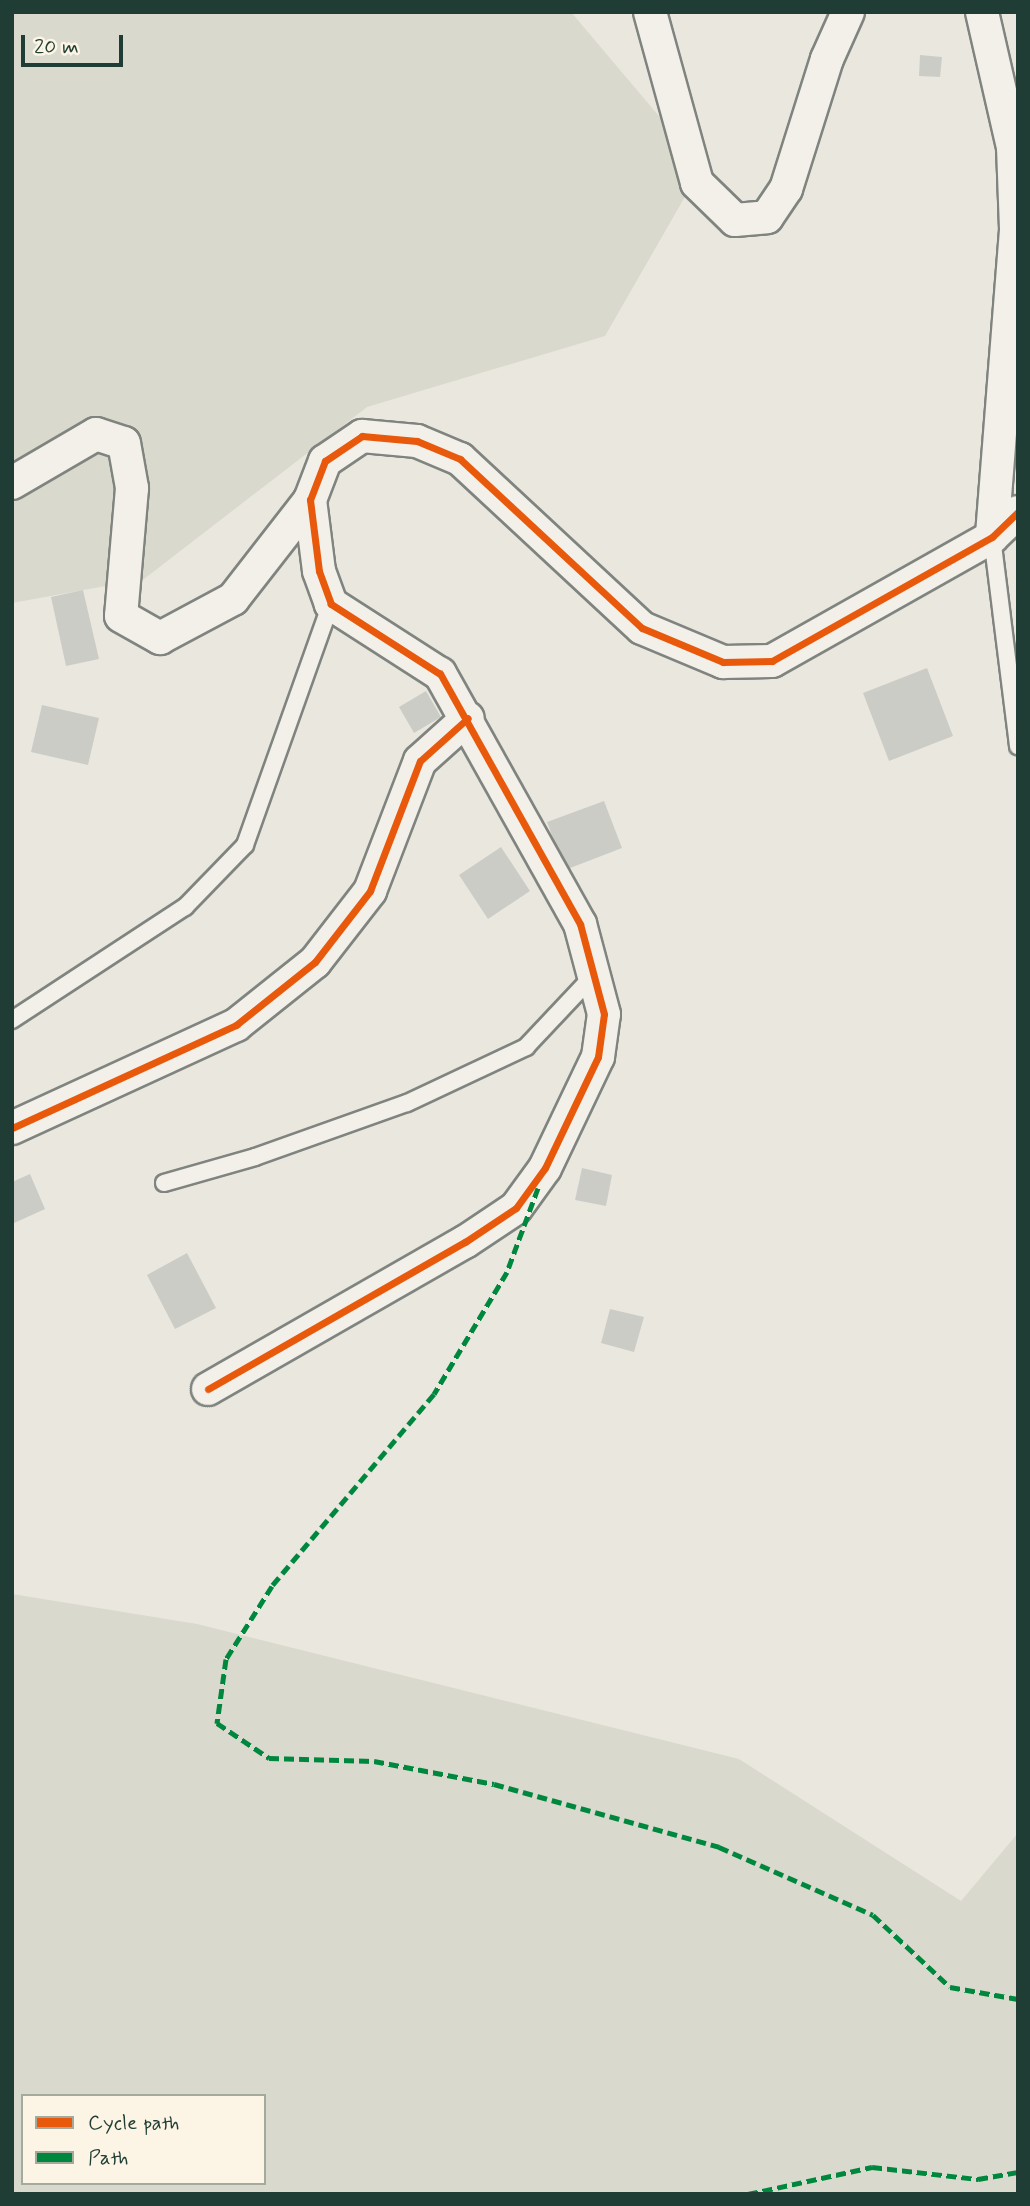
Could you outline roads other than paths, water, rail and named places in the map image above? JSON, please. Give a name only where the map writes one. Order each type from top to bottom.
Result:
[{"type":"street","points":[[650,12],[696,183],[736,220],[767,217],[786,189],[827,60],[848,12]]},
{"type":"street","points":[[982,12],[1013,147],[1016,230],[992,537]]},
{"type":"street","points":[[12,483],[96,434],[124,443],[132,488],[121,617],[160,638],[233,599],[310,500],[325,461],[362,436],[417,441],[460,458],[642,628],[723,662],[772,661],[992,537],[1018,512]]},
{"type":"street","points":[[208,1389],[465,1242],[516,1208],[545,1168],[598,1057],[604,1014],[580,924],[468,718],[440,674],[331,604],[319,571],[310,500]]},
{"type":"street","points":[[12,1128],[236,1025],[315,962],[370,891],[421,761],[468,718]]},
{"type":"lane","points":[[992,537],[1018,746]]},
{"type":"lane","points":[[12,1020],[185,907],[245,845],[331,604]]},
{"type":"lane","points":[[164,1183],[255,1157],[407,1103],[526,1047],[593,976]]}]
